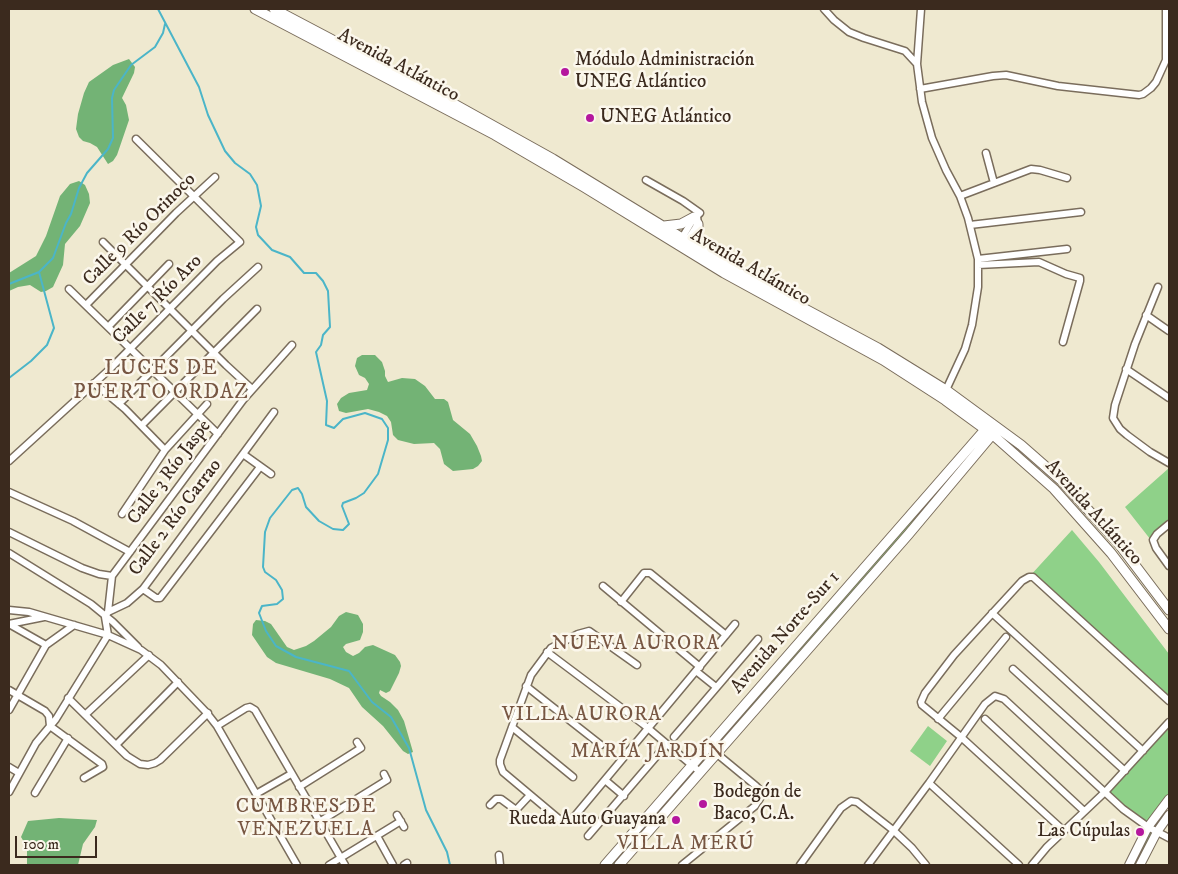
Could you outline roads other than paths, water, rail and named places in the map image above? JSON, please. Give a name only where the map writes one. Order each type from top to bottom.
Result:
[{"type":"main road","name":"Avenida Atlántico","points":[[256,9],[495,135],[682,243],[772,301],[883,360],[1042,462],[1084,503],[1119,544],[1169,610]]},
{"type":"main road","name":"Avenida Atlántico","points":[[274,9],[504,132],[664,226],[682,243],[705,252],[750,280],[878,348],[946,390],[991,429],[1074,510],[1111,553],[1169,629]]},
{"type":"main road","points":[[664,226],[696,219],[698,239],[705,252]]},
{"type":"main road","name":"Avenida Norte-Sur 1","points":[[605,865],[696,769],[716,753],[908,535],[991,429]]},
{"type":"main road","name":"Avenida Norte-Sur 1","points":[[619,865],[696,769],[991,429]]},
{"type":"street","points":[[824,9],[849,32],[905,50],[917,64]]},
{"type":"street","points":[[921,9],[917,64],[920,89],[932,138],[960,196],[970,225],[978,262],[976,302],[969,337],[965,350],[946,390]]},
{"type":"street","points":[[920,89],[993,76],[1006,76],[1058,86],[1144,94],[1156,82],[1166,60],[1166,9]]},
{"type":"street","points":[[136,139],[194,197]]},
{"type":"street","points":[[986,154],[994,183]]},
{"type":"street","points":[[960,196],[1031,169],[1067,178]]},
{"type":"street","name":"Calle 9 Río Orinoco","points":[[86,305],[215,177]]},
{"type":"street","points":[[646,180],[700,213],[682,243]]},
{"type":"street","name":"Calle 7 Río Aro","points":[[9,461],[94,383],[217,261],[240,242],[194,197]]},
{"type":"street","points":[[970,225],[1081,212]]},
{"type":"street","points":[[103,242],[252,389]]},
{"type":"street","points":[[978,262],[1067,249]]},
{"type":"street","points":[[978,262],[1039,262],[1080,278],[1063,342]]},
{"type":"street","points":[[108,327],[169,264]]},
{"type":"street","points":[[119,404],[223,299],[258,267]]},
{"type":"street","points":[[1158,287],[1126,369],[1115,405],[1114,415],[1115,422],[1120,429],[1169,463]]},
{"type":"street","points":[[69,289],[218,434]]},
{"type":"street","points":[[142,425],[257,309]]},
{"type":"street","points":[[1146,315],[1169,331]]},
{"type":"street","name":"Calle 3 Río Jaspe","points":[[112,576],[252,389],[292,345]]},
{"type":"street","points":[[1126,369],[1169,398]]},
{"type":"street","points":[[94,383],[142,425],[165,450]]},
{"type":"street","points":[[122,514],[165,450],[207,404]]},
{"type":"street","name":"Calle 2 Río Carrao","points":[[106,614],[127,603],[143,588],[274,412]]},
{"type":"street","points":[[243,454],[270,474]]},
{"type":"street","points":[[143,588],[156,598],[160,598],[260,467]]},
{"type":"street","points":[[9,492],[73,521],[130,552]]},
{"type":"street","points":[[1169,524],[1153,540],[1156,548],[1169,566]]},
{"type":"street","points":[[9,532],[82,568],[112,576],[106,614],[108,635],[50,726],[36,742],[9,792]]},
{"type":"street","points":[[9,553],[106,614],[141,650]]},
{"type":"street","points":[[621,602],[644,573],[650,573],[726,635]]},
{"type":"street","points":[[1064,831],[961,737],[925,709],[921,702],[922,698],[954,656],[1022,580],[1033,577],[1169,701]]},
{"type":"street","points":[[602,586],[698,668],[716,687]]},
{"type":"street","points":[[9,610],[47,616],[108,635],[149,655],[208,713],[297,865]]},
{"type":"street","points":[[992,613],[1143,751]]},
{"type":"street","points":[[46,645],[9,624],[47,616]]},
{"type":"street","points":[[637,665],[589,631],[562,642],[547,652],[535,668],[526,686],[500,760],[501,769],[559,819],[568,820],[574,817],[735,624]]},
{"type":"street","points":[[9,710],[46,645],[74,625]]},
{"type":"street","points":[[938,719],[1006,637]]},
{"type":"street","points":[[674,737],[758,639]]},
{"type":"street","points":[[547,652],[648,728],[696,769]]},
{"type":"street","points":[[85,715],[149,655]]},
{"type":"street","points":[[1013,669],[1125,770]]},
{"type":"street","points":[[116,745],[178,682]]},
{"type":"street","points":[[526,686],[601,745]]},
{"type":"street","points":[[9,690],[45,711],[49,716],[50,726]]},
{"type":"street","points":[[868,865],[988,700],[995,696],[1000,697],[1123,809],[1148,827],[1169,838]]},
{"type":"street","points":[[68,698],[116,745],[140,764],[152,765],[208,713]]},
{"type":"street","points":[[217,726],[246,708],[250,707],[254,710],[345,865]]},
{"type":"street","points":[[985,719],[1084,812]]},
{"type":"street","points":[[1032,865],[1046,847],[1104,792],[1169,722]]},
{"type":"street","points":[[50,726],[103,766],[84,778]]},
{"type":"street","points":[[512,727],[573,777]]},
{"type":"street","points":[[35,793],[68,738]]},
{"type":"street","points":[[299,787],[361,748],[358,742]]},
{"type":"street","points":[[588,836],[667,744]]},
{"type":"street","points":[[682,865],[755,806],[762,795],[762,792],[756,786],[716,753]]},
{"type":"street","points":[[9,767],[19,773]]},
{"type":"street","points":[[256,794],[292,774]]},
{"type":"street","points":[[319,822],[387,780],[384,774]]},
{"type":"street","points":[[605,780],[624,796]]},
{"type":"street","points":[[929,783],[1019,865]]},
{"type":"street","points":[[490,805],[493,801],[501,799],[516,810],[530,795]]},
{"type":"street","points":[[1129,865],[1148,827],[1169,799]]},
{"type":"street","points":[[800,865],[841,808],[847,802],[854,801],[893,830],[926,865]]},
{"type":"street","points":[[1140,865],[1157,832],[1169,815]]},
{"type":"street","points":[[329,865],[401,821]]},
{"type":"street","points":[[377,836],[393,865]]},
{"type":"street","points":[[499,855],[500,865]]},
{"type":"waterway","points":[[158,9],[199,87],[208,115],[225,151],[235,163],[250,174],[257,185],[261,206],[256,227],[258,235],[272,250],[290,257],[304,273],[316,273],[328,291],[330,327],[323,335],[321,345],[316,352],[327,401],[326,425],[334,428],[343,419],[365,413],[382,419],[388,428],[388,440],[378,474],[364,493],[343,503],[342,506],[349,524],[343,530],[333,529],[319,521],[306,507],[298,488],[292,490],[270,518],[265,532],[263,567],[265,572],[276,580],[282,590],[283,599],[277,604],[262,606],[259,613],[266,631],[276,646],[296,657],[349,671],[372,702],[391,717],[409,748],[426,810],[447,852],[450,865]]},
{"type":"waterway","points":[[9,284],[39,272],[53,258],[71,214],[79,188],[87,173],[108,149],[113,138],[112,98],[114,90],[131,65],[155,47],[163,33],[165,24]]},
{"type":"waterway","points":[[9,378],[31,361],[47,345],[54,328],[39,272]]},
{"type":"place","name":"Módulo Administración UNEG Atlántico","points":[[565,72]]},
{"type":"place","name":"UNEG Atlántico","points":[[590,118]]},
{"type":"place","name":"Bodegón de Baco, C.A.","points":[[703,804]]},
{"type":"place","name":"Rueda Auto Guayana","points":[[676,820]]},
{"type":"place","name":"Las Cúpulas","points":[[1140,832]]},
{"type":"district","name":"LUCES DE PUERTO ORDAZ","points":[[161,382]]},
{"type":"district","name":"NUEVA AURORA","points":[[636,645]]},
{"type":"district","name":"VILLA AURORA","points":[[582,716]]},
{"type":"district","name":"MARÍA JARDÍN","points":[[648,753]]},
{"type":"district","name":"CUMBRES DE VENEZUELA","points":[[306,820]]},
{"type":"district","name":"VILLA MERÚ","points":[[686,845]]}]
